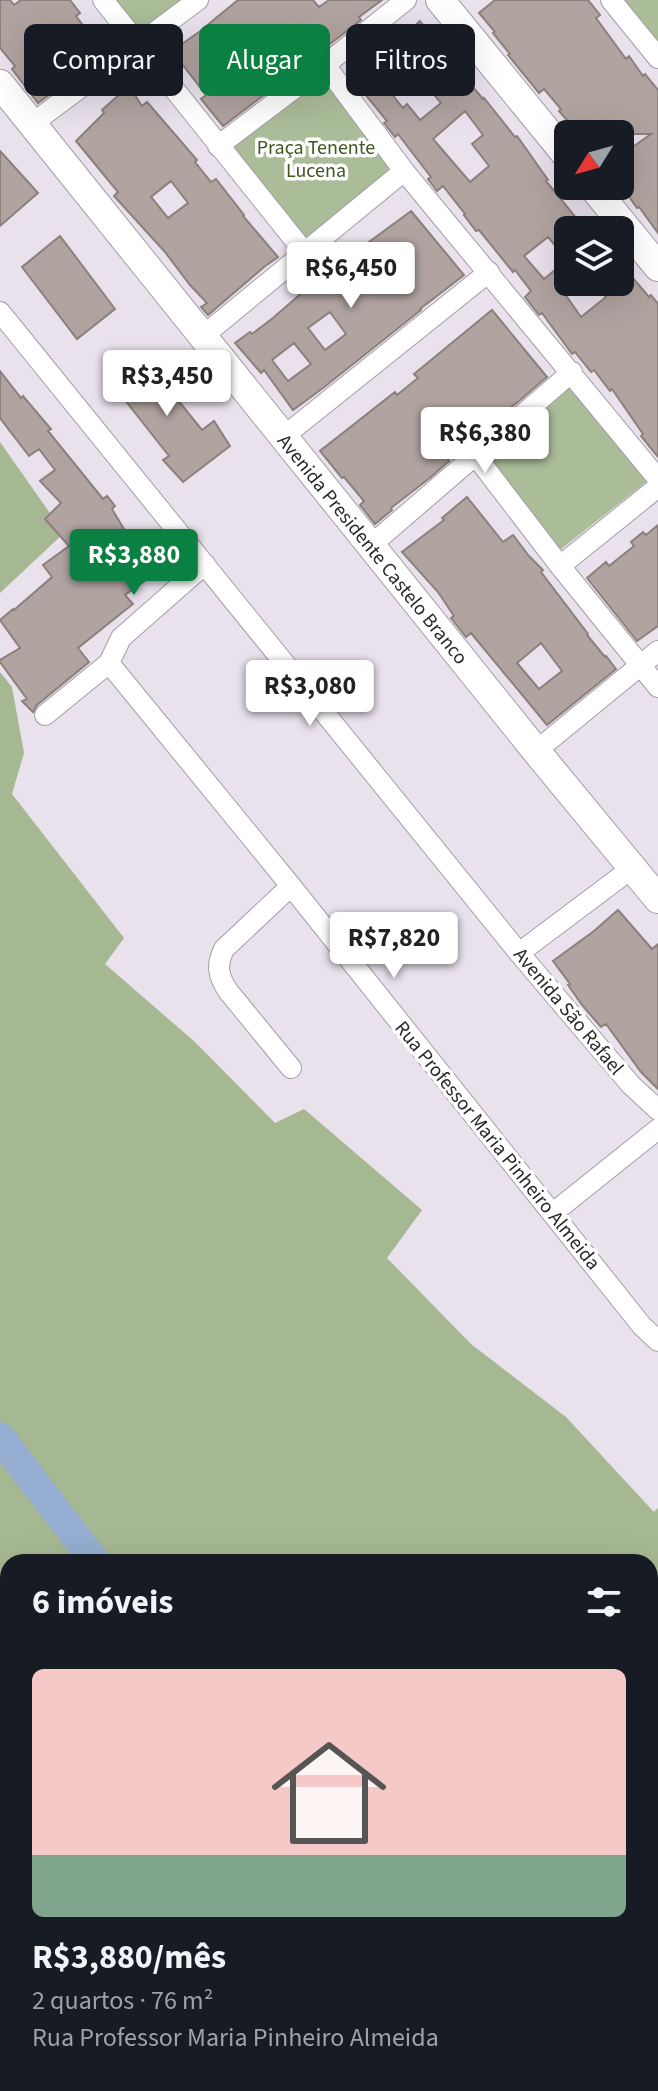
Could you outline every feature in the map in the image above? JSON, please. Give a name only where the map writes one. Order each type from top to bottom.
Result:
[{"type":"main road","points":[[440,0],[554,140]]},
{"type":"main road","name":"Avenida Presidente Castelo Branco","points":[[0,84],[658,899]]},
{"type":"main road","points":[[603,200],[658,267]]},
{"type":"street","points":[[103,0],[122,24]]},
{"type":"street","points":[[167,24],[198,0]]},
{"type":"street","points":[[330,61],[406,0]]},
{"type":"street","points":[[611,0],[658,58]]},
{"type":"street","points":[[330,72],[404,171],[658,479]]},
{"type":"street","points":[[33,123],[70,96]]},
{"type":"street","points":[[179,96],[305,253]]},
{"type":"street","points":[[218,146],[284,96]]},
{"type":"street","points":[[203,336],[404,171]]},
{"type":"street","points":[[283,437],[489,272]]},
{"type":"street","name":"Avenida São Rafael","points":[[0,312],[519,953],[631,1085],[658,1110]]},
{"type":"street","points":[[370,546],[572,372]]},
{"type":"street","points":[[475,455],[658,687]]},
{"type":"street","points":[[560,566],[658,487]]},
{"type":"street","points":[[45,715],[109,663],[121,638],[205,564]]},
{"type":"street","points":[[536,751],[658,651]]},
{"type":"street","name":"Rua Professor Maria Pinheiro Almeida","points":[[109,663],[642,1326],[658,1341]]},
{"type":"street","points":[[519,953],[631,869]]},
{"type":"street","points":[[291,886],[224,949],[218,967],[228,991],[291,1068]]},
{"type":"street","points":[[553,1213],[658,1129]]},
{"type":"green space","points":[[115,0],[183,0],[153,24],[133,24]]},
{"type":"green space","points":[[623,0],[658,0],[658,42]]},
{"type":"green space","name":"Praça Tenente Lucena","points":[[330,80],[404,171],[307,246],[230,147],[296,96],[330,96]]},
{"type":"green space","points":[[572,383],[650,479],[560,550],[484,455]]},
{"type":"green space","points":[[0,442],[64,533],[0,593]]},
{"type":"green space","points":[[0,672],[12,687],[24,753],[12,794],[124,938],[105,964],[195,1042],[275,1123],[304,1109],[422,1210],[387,1258],[471,1344],[566,1417],[654,1512],[658,1508],[658,1554],[0,1554]]},
{"type":"building","points":[[0,0],[10,0],[14,5],[21,0],[70,0],[80,13],[76,16],[82,24],[24,24],[24,85],[12,69],[15,66],[0,48]]},
{"type":"building","points":[[238,0],[313,0],[319,7],[329,0],[382,0],[359,17],[361,20],[356,24],[346,24],[346,32],[330,44],[330,24],[209,24]]},
{"type":"building","points":[[495,0],[588,0],[600,15],[596,18],[626,59],[629,56],[658,90],[658,233],[631,200],[634,200],[634,146],[651,134],[634,134],[634,120],[567,120],[544,89],[539,93],[479,13]]},
{"type":"building","points":[[199,32],[199,86],[183,65],[183,43]]},
{"type":"building","points":[[475,90],[517,136],[548,180],[554,191],[554,200],[562,200],[575,216],[554,216],[554,244],[548,237],[524,256],[544,279],[554,271],[554,296],[566,296],[581,317],[605,296],[634,296],[634,279],[649,297],[651,295],[658,304],[658,457],[612,389],[610,391],[594,370],[591,372],[575,352],[572,354],[542,313],[539,315],[525,297],[531,291],[515,270],[513,272],[479,230],[476,231],[443,186],[437,191],[428,179],[431,177],[398,134],[395,137],[384,123],[387,121],[367,96],[393,96],[403,108],[407,104],[420,120],[441,103],[435,96],[475,96]],"holes":[[[465,111],[483,135],[472,144],[489,166],[470,182],[433,139]]]},
{"type":"building","points":[[33,96],[47,96],[38,103]]},
{"type":"building","points":[[118,96],[136,96],[142,106],[147,102],[197,160],[195,162],[211,182],[216,179],[278,257],[208,315],[201,307],[207,303],[114,196],[118,192],[76,141],[104,113],[102,110]],"holes":[[[171,181],[188,203],[168,218],[151,197]]]},
{"type":"building","points":[[205,96],[262,96],[223,126],[201,99]]},
{"type":"building","points":[[0,151],[38,193],[0,226]]},
{"type":"building","points":[[411,211],[464,275],[293,410],[264,370],[261,373],[235,343],[273,318],[312,284]],"holes":[[[330,312],[346,334],[325,350],[308,328]],[[294,343],[311,364],[288,381],[272,360]]]},
{"type":"building","points":[[60,236],[115,309],[77,339],[22,267]]},
{"type":"building","points":[[492,310],[547,377],[465,441],[467,444],[449,461],[375,524],[360,505],[364,501],[320,451],[395,392],[397,395],[418,378],[414,374]]},
{"type":"building","points":[[139,352],[202,430],[214,421],[230,446],[183,482],[163,460],[169,456],[106,376]]},
{"type":"building","points":[[0,371],[51,429],[48,431],[103,499],[107,496],[115,506],[112,509],[127,534],[130,531],[161,569],[125,595],[133,604],[78,648],[89,662],[37,705],[33,712],[22,701],[27,699],[0,662],[20,648],[0,620],[52,577],[43,565],[69,546],[45,519],[61,503],[40,481],[55,470],[39,449],[29,456],[0,418]]},
{"type":"building","points":[[467,497],[503,542],[513,535],[543,570],[541,572],[587,635],[616,669],[547,725],[471,633],[466,637],[451,618],[454,616],[438,592],[402,552],[444,520],[442,518]],"holes":[[[541,643],[562,671],[539,689],[517,663]]]},
{"type":"building","points":[[658,525],[658,626],[637,641],[587,578],[606,562],[609,566],[634,546],[631,542]]},
{"type":"building","points":[[618,910],[652,949],[658,944],[658,1089],[641,1072],[606,1024],[601,1027],[582,1005],[553,961]]},
{"type":"waterway","points":[[0,1437],[89,1554]]}]
